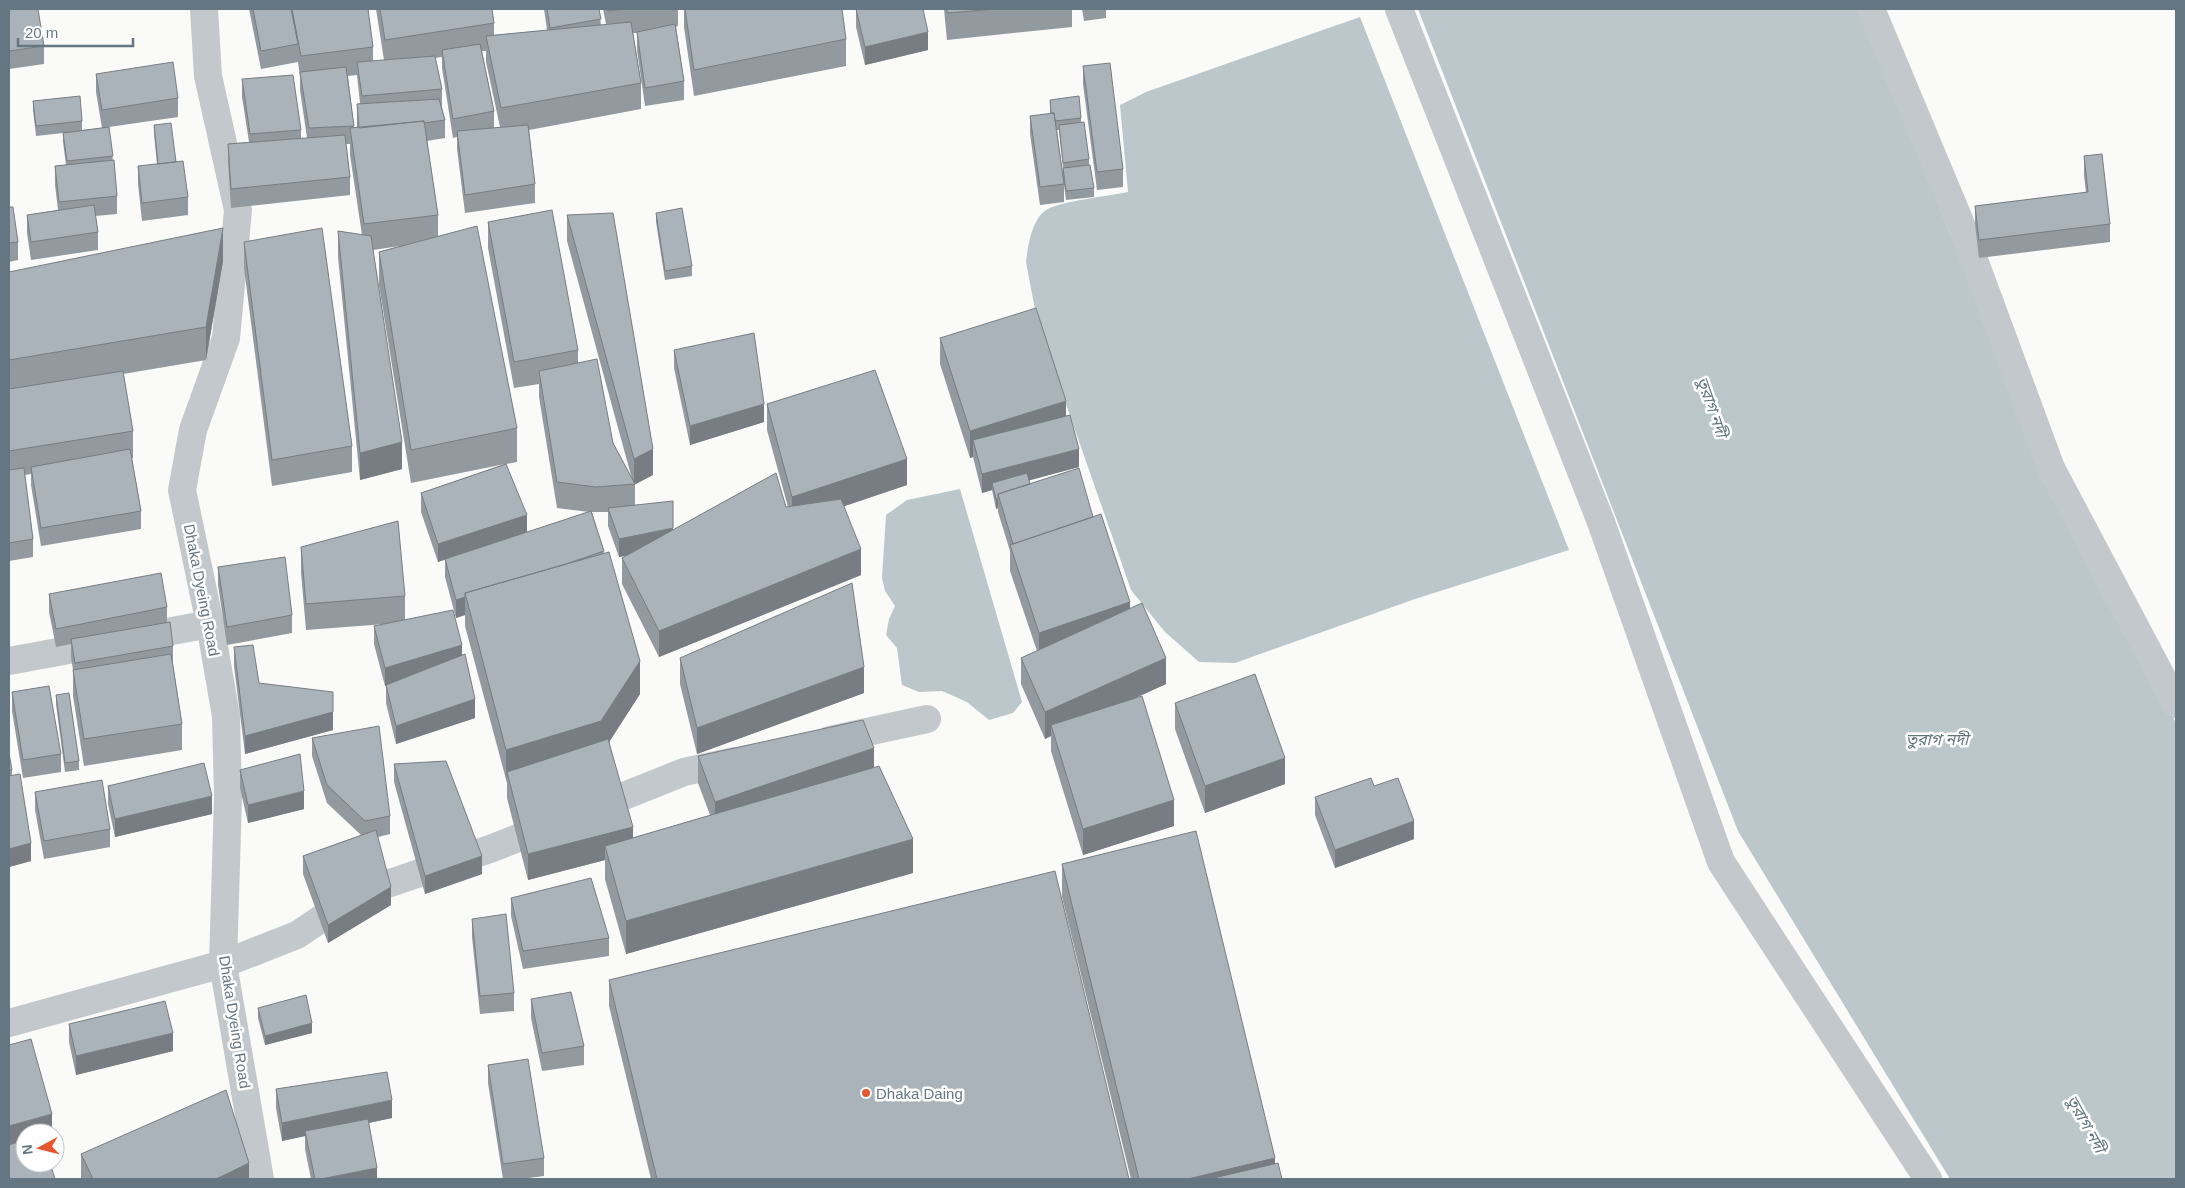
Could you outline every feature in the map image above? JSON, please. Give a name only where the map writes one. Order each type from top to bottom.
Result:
[{"type":"street","name":"Dhaka Dyeing Road","points":[[204,9],[208,76],[238,210],[226,338],[193,430],[182,490],[210,624],[226,716],[228,797],[223,964],[260,1179]]},
{"type":"street","points":[[1399,9],[1601,522],[1721,862],[1928,1179]]},
{"type":"street","points":[[1871,9],[1960,222],[2051,468],[2176,704]]},
{"type":"street","points":[[205,255],[234,251]]},
{"type":"street","points":[[9,661],[210,624]]},
{"type":"street","points":[[810,744],[926,719]]},
{"type":"street","points":[[9,1023],[223,964],[297,935],[358,894],[490,849],[684,772],[762,755]]},
{"type":"water","name":"তুরাগ নদী","points":[[1418,9],[1860,9],[2055,497],[2176,723],[2176,1179],[1950,1179],[1738,831]]},
{"type":"water","points":[[1360,17],[1569,550],[1415,599],[1235,663],[1199,662],[1165,632],[1131,590],[1060,387],[1043,352],[1026,262],[1030,240],[1038,218],[1048,209],[1075,201],[1128,192],[1120,105],[1146,92]]},
{"type":"water","points":[[960,489],[1022,702],[1013,713],[989,720],[967,702],[942,691],[919,692],[902,685],[897,648],[886,635],[889,619],[895,606],[885,591],[882,578],[886,515],[907,500]]},
{"type":"building","points":[[9,9],[38,9],[44,46],[9,51]]},
{"type":"building","points":[[253,9],[291,9],[298,44],[261,51]]},
{"type":"building","points":[[292,9],[368,9],[373,47],[301,56]]},
{"type":"building","points":[[380,9],[492,9],[494,23],[385,40]]},
{"type":"building","points":[[547,9],[599,9],[601,19],[550,28]]},
{"type":"building","points":[[607,9],[623,9],[608,11]]},
{"type":"building","points":[[685,9],[842,9],[846,39],[694,70]]},
{"type":"building","points":[[856,9],[923,9],[928,32],[865,47]]},
{"type":"building","points":[[947,9],[995,9],[947,13]]},
{"type":"building","points":[[631,22],[641,83],[501,108],[486,36]]},
{"type":"building","points":[[675,24],[684,81],[645,88],[637,32]]},
{"type":"building","points":[[480,44],[494,111],[453,119],[442,50]]},
{"type":"building","points":[[435,56],[442,89],[362,96],[357,62]]},
{"type":"building","points":[[173,62],[178,98],[102,110],[96,74]]},
{"type":"building","points":[[1110,63],[1123,169],[1097,172],[1083,66]]},
{"type":"building","points":[[346,67],[354,126],[309,128],[300,72]]},
{"type":"building","points":[[293,75],[301,130],[250,134],[242,79]]},
{"type":"building","points":[[80,96],[82,121],[36,126],[33,101]]},
{"type":"building","points":[[1079,96],[1081,118],[1055,121],[1054,113],[1051,113],[1050,100]]},
{"type":"building","points":[[439,99],[445,120],[359,128],[357,104]]},
{"type":"building","points":[[1054,113],[1064,184],[1040,187],[1030,116]]},
{"type":"building","points":[[424,121],[438,215],[364,224],[350,128]]},
{"type":"building","points":[[1084,122],[1089,159],[1063,163],[1059,125]]},
{"type":"building","points":[[171,123],[176,162],[158,164],[154,125]]},
{"type":"building","points":[[528,125],[535,184],[465,195],[457,131]]},
{"type":"building","points":[[109,127],[113,156],[67,161],[63,133]]},
{"type":"building","points":[[345,135],[350,177],[231,189],[228,144]]},
{"type":"building","points":[[2102,154],[2110,224],[1979,240],[1975,206],[2088,192],[2084,156]]},
{"type":"building","points":[[114,160],[117,196],[59,202],[55,166]]},
{"type":"building","points":[[183,161],[188,197],[142,203],[138,166]]},
{"type":"building","points":[[1090,165],[1094,188],[1066,191],[1063,168]]},
{"type":"building","points":[[94,205],[98,232],[31,242],[27,215]]},
{"type":"building","points":[[9,207],[13,207],[18,242],[9,243]]},
{"type":"building","points":[[682,208],[692,266],[665,271],[656,213]]},
{"type":"building","points":[[552,210],[578,350],[514,362],[488,222]]},
{"type":"building","points":[[613,213],[653,449],[634,459],[567,215]]},
{"type":"building","points":[[477,226],[517,428],[411,450],[379,252]]},
{"type":"building","points":[[223,228],[206,327],[9,360],[9,272]]},
{"type":"building","points":[[322,228],[352,446],[272,460],[244,242]]},
{"type":"building","points":[[338,231],[371,236],[402,442],[360,453]]},
{"type":"building","points":[[1036,308],[1066,401],[970,431],[940,338]]},
{"type":"building","points":[[754,333],[764,404],[690,426],[674,350]]},
{"type":"building","points":[[597,359],[613,443],[635,484],[596,487],[557,482],[539,371]]},
{"type":"building","points":[[875,370],[907,459],[792,497],[767,404]]},
{"type":"building","points":[[123,371],[133,431],[9,451],[9,389]]},
{"type":"building","points":[[1070,415],[1079,449],[982,474],[973,440]]},
{"type":"building","points":[[130,449],[141,511],[41,528],[31,467]]},
{"type":"building","points":[[506,464],[527,515],[438,544],[421,493]]},
{"type":"building","points":[[24,468],[33,539],[9,543],[9,470]]},
{"type":"building","points":[[1079,468],[1093,517],[1013,544],[998,494]]},
{"type":"building","points":[[776,473],[786,507],[841,499],[861,549],[659,631],[622,558]]},
{"type":"building","points":[[1027,473],[1030,484],[998,494],[998,499],[996,499],[992,483]]},
{"type":"building","points":[[673,501],[673,528],[619,539],[608,508]]},
{"type":"building","points":[[591,511],[604,551],[465,593],[465,597],[456,600],[445,559]]},
{"type":"building","points":[[1101,514],[1130,602],[1039,633],[1010,545]]},
{"type":"building","points":[[398,521],[405,596],[306,604],[301,547]]},
{"type":"building","points":[[609,552],[640,661],[601,721],[506,750],[465,593]]},
{"type":"building","points":[[285,557],[292,615],[227,627],[218,567]]},
{"type":"building","points":[[161,573],[167,607],[56,629],[49,594]]},
{"type":"building","points":[[852,583],[864,667],[697,728],[680,658]]},
{"type":"building","points":[[1142,603],[1166,658],[1045,712],[1021,658]]},
{"type":"building","points":[[453,610],[462,645],[385,668],[374,626]]},
{"type":"building","points":[[170,622],[173,646],[75,663],[71,639]]},
{"type":"building","points":[[253,645],[259,683],[333,692],[333,712],[245,736],[234,647]]},
{"type":"building","points":[[171,654],[182,724],[84,739],[73,670]]},
{"type":"building","points":[[465,654],[475,699],[396,726],[386,685]]},
{"type":"building","points":[[1255,674],[1285,758],[1205,786],[1175,703]]},
{"type":"building","points":[[49,686],[61,754],[23,760],[12,692]]},
{"type":"building","points":[[69,693],[79,761],[65,763],[56,695]]},
{"type":"building","points":[[1142,696],[1174,800],[1083,829],[1051,725]]},
{"type":"building","points":[[863,720],[874,748],[715,802],[698,756]]},
{"type":"building","points":[[379,726],[390,816],[365,821],[327,785],[312,738]]},
{"type":"building","points":[[608,739],[633,827],[528,854],[507,772]]},
{"type":"building","points":[[9,753],[12,770],[9,770]]},
{"type":"building","points":[[300,754],[304,791],[248,805],[240,770]]},
{"type":"building","points":[[446,761],[482,856],[425,876],[394,764]]},
{"type":"building","points":[[204,763],[212,796],[115,819],[108,786]]},
{"type":"building","points":[[879,766],[913,839],[626,921],[605,846]]},
{"type":"building","points":[[20,774],[31,843],[9,849],[9,776]]},
{"type":"building","points":[[1371,778],[1374,786],[1398,778],[1414,821],[1335,850],[1315,797]]},
{"type":"building","points":[[102,780],[110,829],[44,841],[35,792]]},
{"type":"building","points":[[376,830],[391,887],[328,925],[303,856]]},
{"type":"building","points":[[1196,831],[1275,1158],[1188,1179],[1139,1179],[1062,864]]},
{"type":"building","name":"Dhaka Daing","points":[[1055,871],[1129,1179],[657,1179],[609,980]]},
{"type":"building","points":[[591,878],[609,938],[523,951],[511,898]]},
{"type":"building","points":[[506,914],[514,993],[480,996],[472,919]]},
{"type":"building","points":[[571,992],[584,1046],[542,1053],[531,999]]},
{"type":"building","points":[[306,995],[312,1023],[265,1036],[258,1008]]},
{"type":"building","points":[[165,1001],[173,1033],[76,1056],[69,1024]]},
{"type":"building","points":[[31,1039],[52,1114],[9,1126],[9,1045]]},
{"type":"building","points":[[528,1059],[544,1158],[503,1164],[488,1065]]},
{"type":"building","points":[[387,1072],[392,1100],[282,1123],[276,1089]]},
{"type":"building","points":[[226,1090],[249,1163],[216,1179],[93,1179],[81,1154]]},
{"type":"building","points":[[368,1119],[377,1168],[315,1179],[305,1131]]},
{"type":"building","points":[[15,1143],[15,1173],[53,1173],[55,1179],[9,1179],[9,1145]]},
{"type":"building","points":[[1278,1163],[1282,1179],[1209,1179]]},
{"type":"place","name":"Dhaka Daing","points":[[866,1093]]}]
